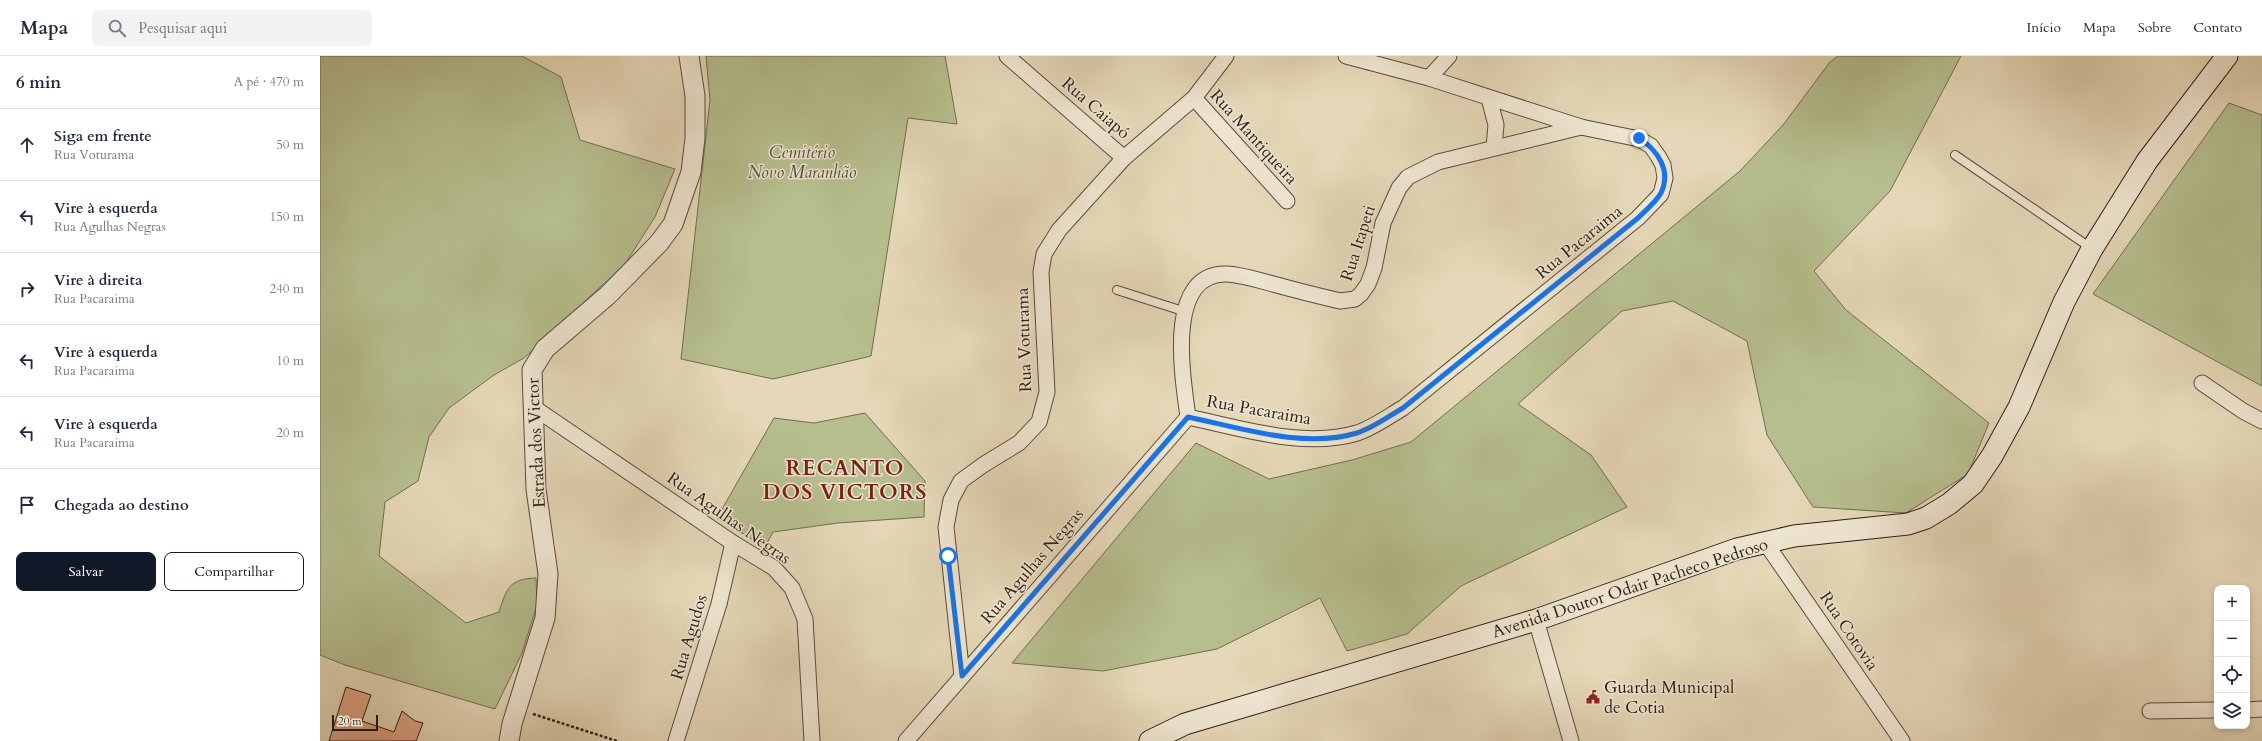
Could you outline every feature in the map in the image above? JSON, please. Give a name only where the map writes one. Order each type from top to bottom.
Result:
[{"type":"main road","name":"Avenida Doutor Odair Pacheco Pedroso","points":[[1150,741],[1185,724],[1536,620],[1737,549],[1794,536],[1908,524],[1926,518],[1949,504],[1967,489],[1992,456],[2019,407],[2064,302],[2092,249],[2147,161],[2227,56]]},
{"type":"street","name":"Estrada dos Victor","points":[[509,741],[517,709],[545,618],[548,574],[536,489],[532,370],[545,349],[608,295],[659,243],[673,224],[691,172],[695,138],[695,96],[689,56]]},
{"type":"street","name":"Rua Caiapó","points":[[1007,56],[1124,158]]},
{"type":"street","name":"Rua Voturama","points":[[962,676],[946,527],[951,500],[961,481],[982,465],[1019,443],[1039,422],[1047,392],[1041,272],[1044,254],[1059,230],[1124,158],[1194,98],[1226,56]]},
{"type":"street","name":"Rua Pacaraima","points":[[1188,417],[1297,438],[1319,440],[1359,432],[1403,408],[1638,218],[1661,194],[1665,178],[1663,165],[1651,146],[1639,138],[1581,127],[1429,78],[1346,56]]},
{"type":"street","points":[[1429,78],[1449,56]]},
{"type":"street","name":"Rua Mantiqueira","points":[[1194,98],[1287,202]]},
{"type":"street","points":[[1489,98],[1496,125],[1494,148]]},
{"type":"street","name":"Rua Itapeti","points":[[1188,417],[1184,384],[1183,311],[1192,292],[1200,282],[1210,276],[1226,274],[1250,278],[1340,301],[1355,299],[1361,294],[1368,284],[1374,268],[1383,222],[1399,188],[1408,177],[1438,162],[1581,127]]},
{"type":"street","points":[[2202,383],[2262,421]]},
{"type":"street","name":"Rua Agulhas Negras","points":[[534,407],[733,543],[774,568],[792,588],[805,618],[812,741]]},
{"type":"street","name":"Rua Agulhas Negras","points":[[906,741],[1188,417]]},
{"type":"street","name":"Rua Cotovia","points":[[1765,542],[1902,741]]},
{"type":"street","name":"Rua Agudos","points":[[676,741],[719,604],[733,543]]},
{"type":"street","points":[[1536,620],[1571,741]]},
{"type":"street","points":[[2150,711],[2214,710]]},
{"type":"street","points":[[2250,710],[2262,710]]},
{"type":"lane","points":[[1955,155],[2092,249]]},
{"type":"lane","points":[[1118,290],[1183,311]]},
{"type":"path","points":[[517,709],[618,741]]},
{"type":"green space","points":[[320,56],[522,56],[561,77],[580,140],[675,169],[655,217],[625,264],[524,358],[494,375],[449,408],[429,437],[418,481],[385,502],[379,556],[466,623],[499,612],[504,597],[510,586],[520,580],[536,578],[537,605],[522,653],[495,709],[345,665],[320,655]]},
{"type":"green space","name":"Cemitério Novo Maranhão","points":[[706,56],[945,56],[957,124],[908,118],[871,356],[773,379],[681,359],[710,100]]},
{"type":"green space","points":[[1838,56],[1961,56],[1890,191],[1814,271],[1846,310],[1989,423],[1968,474],[1906,513],[1813,507],[1767,435],[1747,341],[1673,301],[1622,311],[1518,404],[1591,455],[1627,507],[1461,586],[1407,634],[1347,651],[1320,598],[1217,649],[1103,671],[1012,663],[1196,443],[1269,479],[1352,460],[1411,442],[1740,171],[1783,125],[1830,62]]},
{"type":"green space","points":[[2229,103],[2262,115],[2262,386],[2093,294]]},
{"type":"green space","points":[[865,413],[925,481],[924,517],[838,523],[773,532],[765,547],[717,518],[774,418],[814,423]]},
{"type":"building","points":[[346,687],[371,695],[362,721],[394,732],[402,711],[415,721],[423,723],[416,741],[329,741]]},
{"type":"place","name":"Guarda Municipal de Cotia","points":[[1593,697]]},
{"type":"district","name":"RECANTO DOS VICTORS","points":[[845,480]]},
{"type":"route","points":[[948,556],[962,676],[1188,417],[1297,438],[1319,440],[1340,438],[1359,432],[1403,408],[1638,218],[1661,194],[1665,178],[1663,165],[1651,146],[1639,138]]}]
